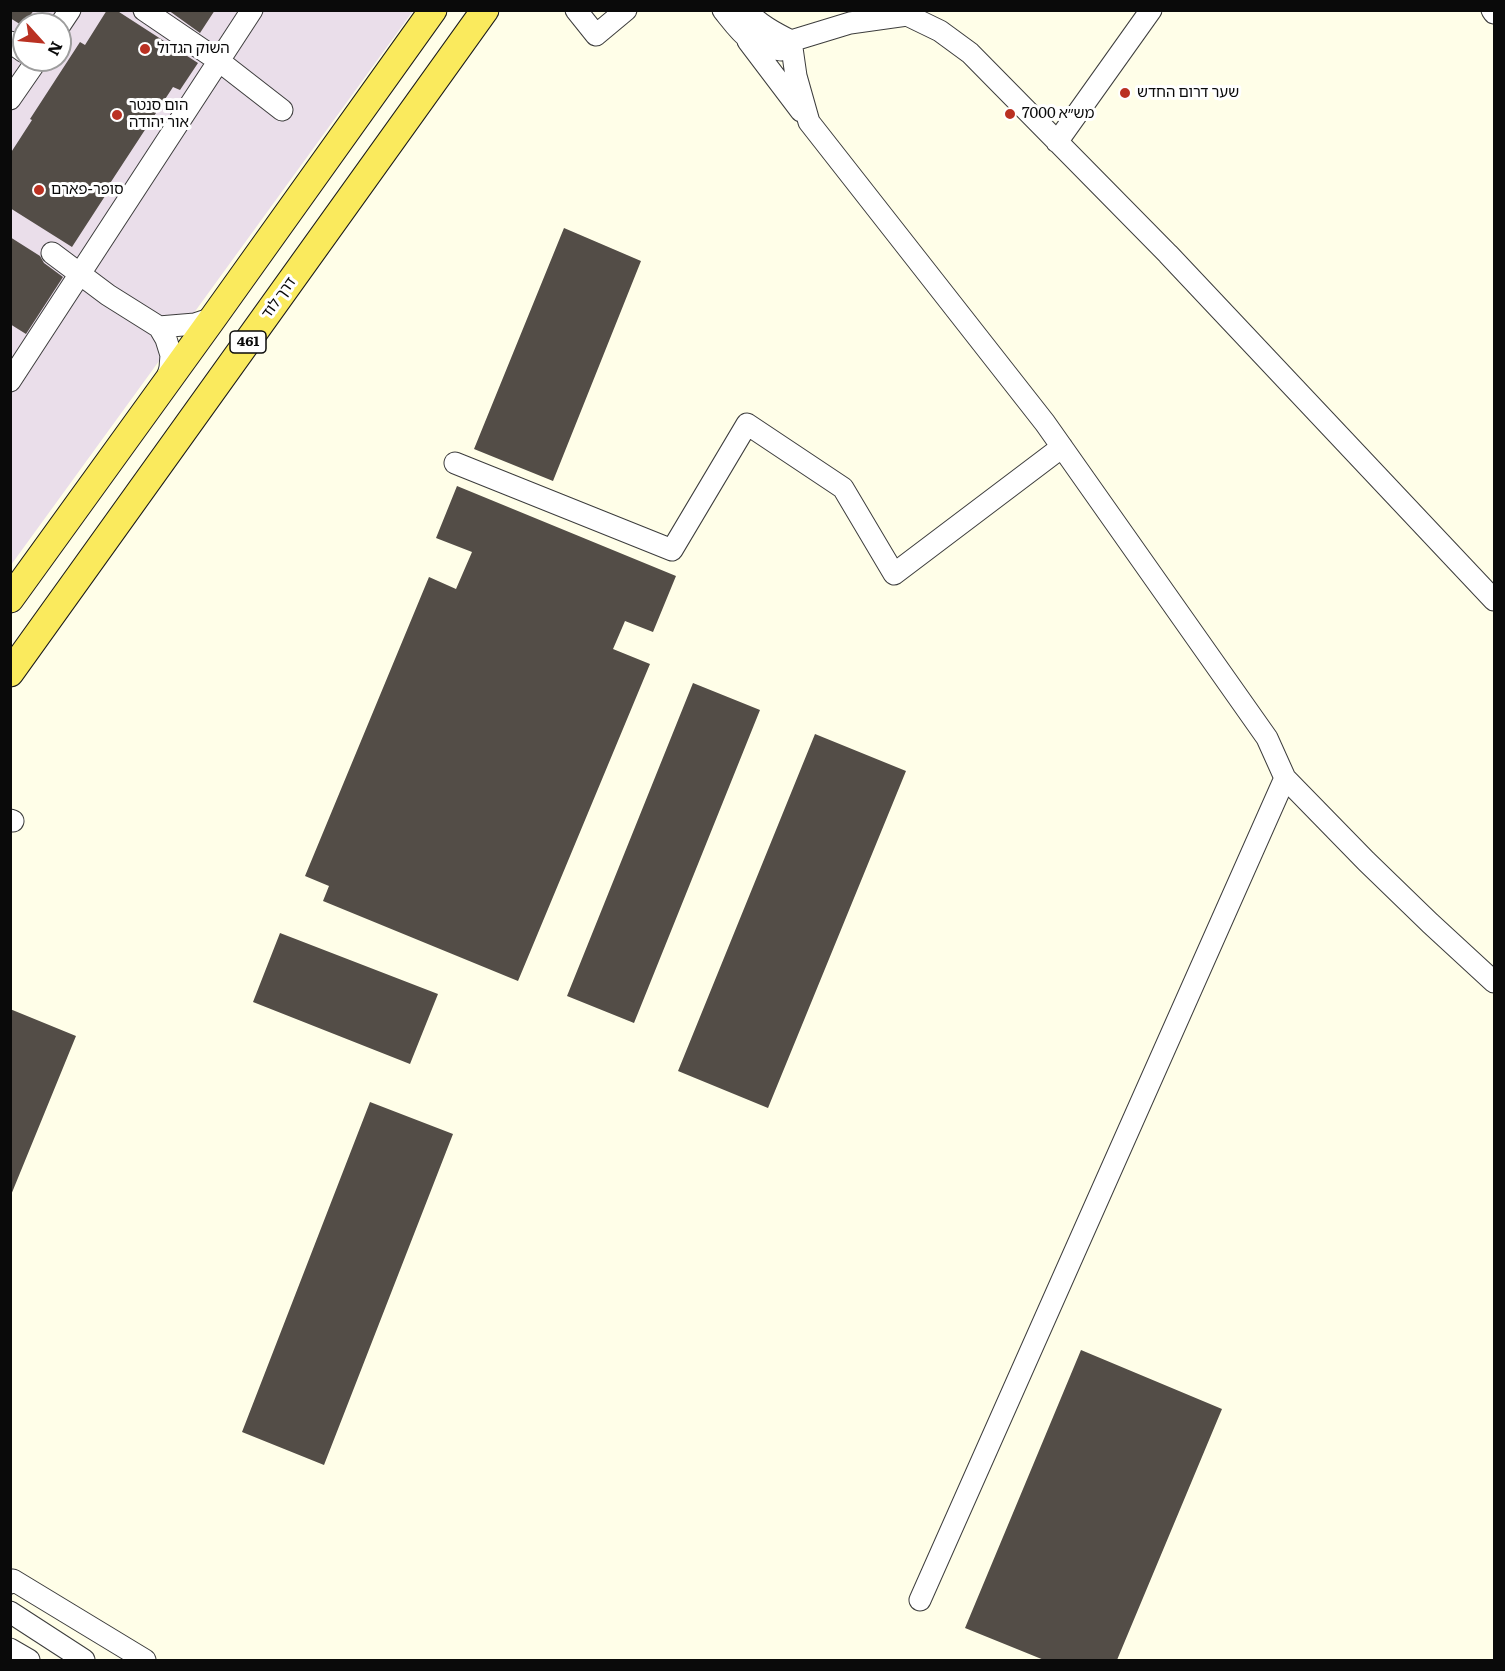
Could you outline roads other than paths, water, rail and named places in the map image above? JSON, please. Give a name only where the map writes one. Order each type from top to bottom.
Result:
[{"type":"main road","name":"461","points":[[10,599],[433,10]]},
{"type":"main road","name":"דרך לוד","points":[[10,674],[485,10]]},
{"type":"street","points":[[144,10],[219,61],[282,110]]},
{"type":"street","points":[[10,381],[252,10]]},
{"type":"street","points":[[576,10],[596,35],[625,11]]},
{"type":"street","points":[[723,10],[1045,423],[1267,738],[1285,778],[1366,861],[1494,982]]},
{"type":"street","points":[[746,10],[752,18],[790,40]]},
{"type":"street","points":[[1057,142],[1151,10]]},
{"type":"street","points":[[746,38],[765,48],[781,50],[790,40],[850,23],[907,15],[939,31],[970,53],[1168,254],[1494,600]]},
{"type":"street","points":[[790,40],[796,76],[809,122]]},
{"type":"street","points":[[10,99],[28,72]]},
{"type":"street","points":[[52,253],[108,295],[159,327],[171,355],[166,383]]},
{"type":"street","points":[[159,327],[195,324],[213,318]]},
{"type":"street","points":[[455,463],[672,550],[747,424],[843,488],[894,574],[1062,447]]},
{"type":"street","points":[[920,1600],[1285,778]]},
{"type":"street","points":[[10,1583],[13,1580],[135,1658]]},
{"type":"street","points":[[10,1612],[84,1660]]},
{"type":"street","points":[[10,1649],[29,1660]]},
{"type":"place","name":"השוק הגדול","points":[[145,49]]},
{"type":"place","name":"שער דרום החדש","points":[[1125,93]]},
{"type":"place","name":"מש״א 7000","points":[[1010,114]]},
{"type":"place","name":"הום סנטר אור יהודה","points":[[117,115]]},
{"type":"place","name":"סופר-פארם","points":[[39,190]]}]
